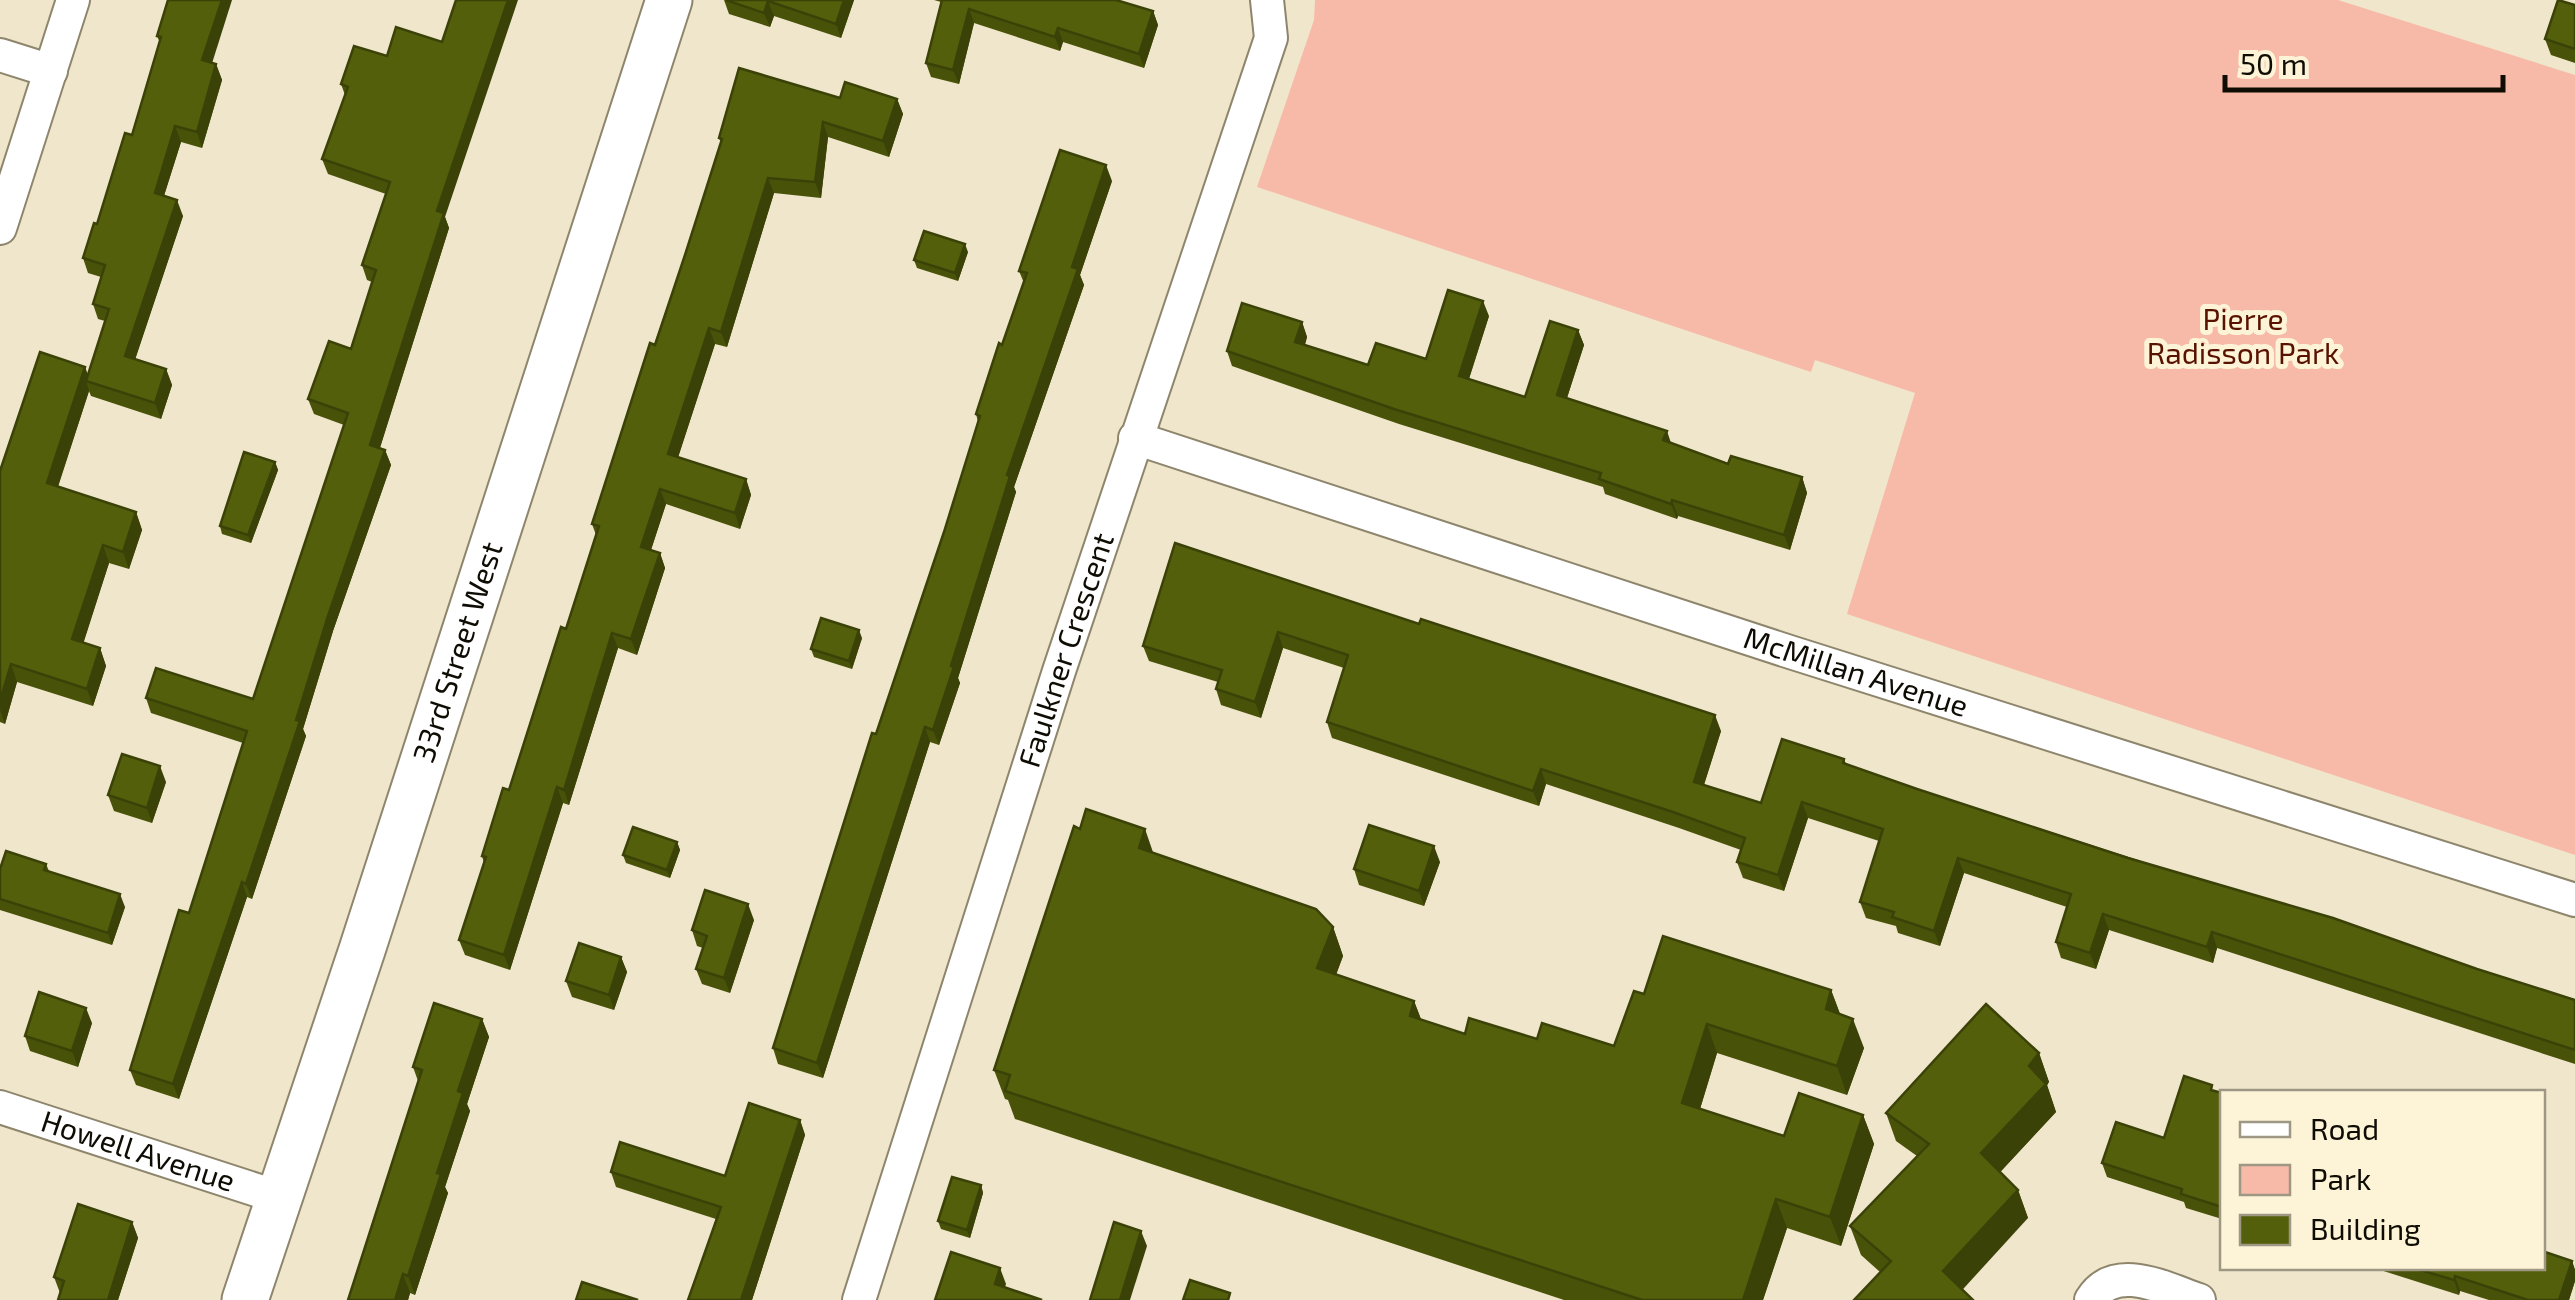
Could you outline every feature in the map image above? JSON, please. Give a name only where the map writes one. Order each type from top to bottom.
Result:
[{"type":"main road","name":"33rd Street West","points":[[246,1300],[668,0]]},
{"type":"street","points":[[0,228],[73,0]]},
{"type":"street","name":"Faulkner Crescent","points":[[859,1300],[1136,438],[1270,38],[1268,0]]},
{"type":"street","points":[[0,55],[51,70]]},
{"type":"street","name":"McMillan Avenue","points":[[1136,438],[1790,652],[2575,900]]},
{"type":"street","name":"Howell Avenue","points":[[0,1107],[278,1197]]},
{"type":"street","points":[[2090,1300],[2096,1290],[2122,1279],[2143,1280],[2198,1300]]},
{"type":"green space","name":"Pierre Radisson Park","points":[[1315,0],[2338,0],[2575,75],[2575,855],[1847,614],[1915,393],[1815,360],[1811,372],[1257,187],[1314,20]]},
{"type":"building","points":[[168,0],[222,0],[202,60],[216,64],[197,132],[175,126],[155,193],[177,200],[125,356],[166,369],[155,403],[86,381],[109,309],[93,304],[105,265],[83,258],[125,133],[132,135]]},
{"type":"building","points":[[456,0],[508,0],[437,211],[444,213],[370,445],[385,450],[328,616],[296,720],[300,721],[246,884],[242,882],[173,1084],[130,1070],[179,910],[189,913],[247,731],[146,698],[156,668],[253,699],[348,413],[308,399],[329,341],[351,349],[376,270],[362,265],[390,182],[322,159],[348,87],[341,84],[354,46],[387,56],[396,27],[442,42]]},
{"type":"building","points":[[726,0],[844,0],[836,24],[768,1],[764,13]]},
{"type":"building","points":[[942,0],[1116,0],[1153,11],[1139,54],[1058,28],[1055,37],[969,9],[953,70],[926,63]]},
{"type":"building","points":[[2558,0],[2575,5],[2575,49],[2545,39]]},
{"type":"building","points":[[739,68],[840,98],[845,82],[897,99],[883,141],[823,122],[815,182],[768,178],[721,332],[709,328],[668,454],[746,479],[735,513],[660,489],[641,547],[660,553],[631,639],[612,633],[564,790],[557,787],[504,955],[459,940],[503,788],[509,790],[561,627],[566,629],[599,526],[592,524],[650,343],[655,345],[685,255],[722,139],[719,138]]},
{"type":"building","points":[[1060,150],[1106,165],[1072,267],[1078,269],[1007,475],[1010,476],[951,666],[954,667],[933,730],[925,727],[817,1063],[773,1048],[872,733],[876,734],[944,532],[999,343],[1002,345],[1027,273],[1019,271]]},
{"type":"building","points":[[924,231],[965,244],[955,273],[914,260]]},
{"type":"building","points":[[1448,290],[1483,301],[1459,376],[1525,397],[1550,321],[1578,330],[1557,395],[1667,431],[1663,440],[1728,464],[1731,456],[1802,477],[1784,535],[1672,500],[1671,504],[1599,479],[1601,473],[1394,409],[1227,351],[1242,303],[1302,322],[1295,342],[1368,365],[1376,343],[1426,359]]},
{"type":"building","points":[[40,352],[85,367],[47,483],[136,512],[123,552],[103,545],[72,639],[100,648],[87,689],[11,664],[0,701],[0,471]]},
{"type":"building","points":[[244,452],[275,462],[248,535],[220,526]]},
{"type":"building","points":[[1175,543],[1419,624],[1421,619],[1715,715],[1694,782],[1761,803],[1782,739],[1917,789],[2128,858],[2333,918],[2575,1000],[2575,1050],[2212,932],[2207,947],[2103,914],[2090,953],[2056,942],[2071,894],[1958,858],[1934,931],[1892,917],[1894,912],[1860,902],[1883,829],[1802,802],[1778,875],[1737,862],[1745,838],[1673,812],[1541,769],[1533,791],[1327,722],[1348,655],[1278,632],[1255,702],[1216,689],[1222,670],[1143,646]]},
{"type":"building","points":[[821,618],[859,630],[849,661],[811,649]]},
{"type":"building","points":[[122,754],[160,766],[147,808],[108,795]]},
{"type":"building","points":[[1086,809],[1145,829],[1139,848],[1316,909],[1333,927],[1317,968],[1414,1001],[1410,1016],[1465,1034],[1469,1018],[1537,1039],[1542,1023],[1614,1046],[1634,991],[1644,994],[1663,936],[1831,990],[1826,1009],[1853,1019],[1837,1066],[1707,1024],[1682,1103],[1784,1136],[1799,1093],[1863,1115],[1830,1217],[1776,1199],[1743,1300],[1642,1300],[1005,1091],[1010,1075],[994,1070],[1074,826],[1080,829]]},
{"type":"building","points":[[1369,825],[1434,846],[1419,891],[1354,869]]},
{"type":"building","points":[[633,827],[677,842],[667,870],[623,855]]},
{"type":"building","points":[[6,851],[46,864],[44,870],[120,894],[108,933],[0,899],[0,869]]},
{"type":"building","points":[[705,890],[748,904],[724,978],[696,969],[707,936],[692,930]]},
{"type":"building","points":[[579,943],[621,957],[609,995],[566,981]]},
{"type":"building","points":[[39,992],[86,1008],[72,1051],[25,1036]]},
{"type":"building","points":[[434,1003],[482,1019],[458,1091],[463,1093],[437,1173],[441,1174],[408,1276],[403,1274],[395,1300],[348,1300],[422,1070],[413,1067]]},
{"type":"building","points":[[1986,1004],[2039,1053],[2029,1066],[2046,1084],[1981,1153],[2018,1190],[1943,1271],[1973,1300],[1854,1300],[1891,1261],[1850,1226],[1929,1144],[1886,1113]]},
{"type":"building","points":[[2184,1076],[2212,1085],[2211,1090],[2220,1092],[2220,1206],[2181,1194],[2182,1189],[2102,1163],[2116,1122],[2164,1138]]},
{"type":"building","points":[[749,1103],[800,1120],[741,1300],[688,1300],[721,1207],[611,1172],[620,1142],[725,1176]]},
{"type":"building","points":[[952,1177],[981,1185],[967,1230],[938,1221]]},
{"type":"building","points":[[78,1204],[132,1222],[108,1300],[58,1300],[64,1281],[54,1277]]},
{"type":"building","points":[[1114,1222],[1141,1231],[1120,1300],[1090,1300]]},
{"type":"building","points":[[951,1252],[1000,1268],[995,1284],[1042,1300],[935,1300]]},
{"type":"building","points":[[2545,1252],[2572,1261],[2559,1300],[2528,1300],[2455,1276],[2454,1280],[2420,1270],[2545,1270]]},
{"type":"building","points":[[1190,1280],[1230,1293],[1228,1300],[1183,1300]]},
{"type":"building","points":[[582,1282],[638,1300],[576,1300]]}]
